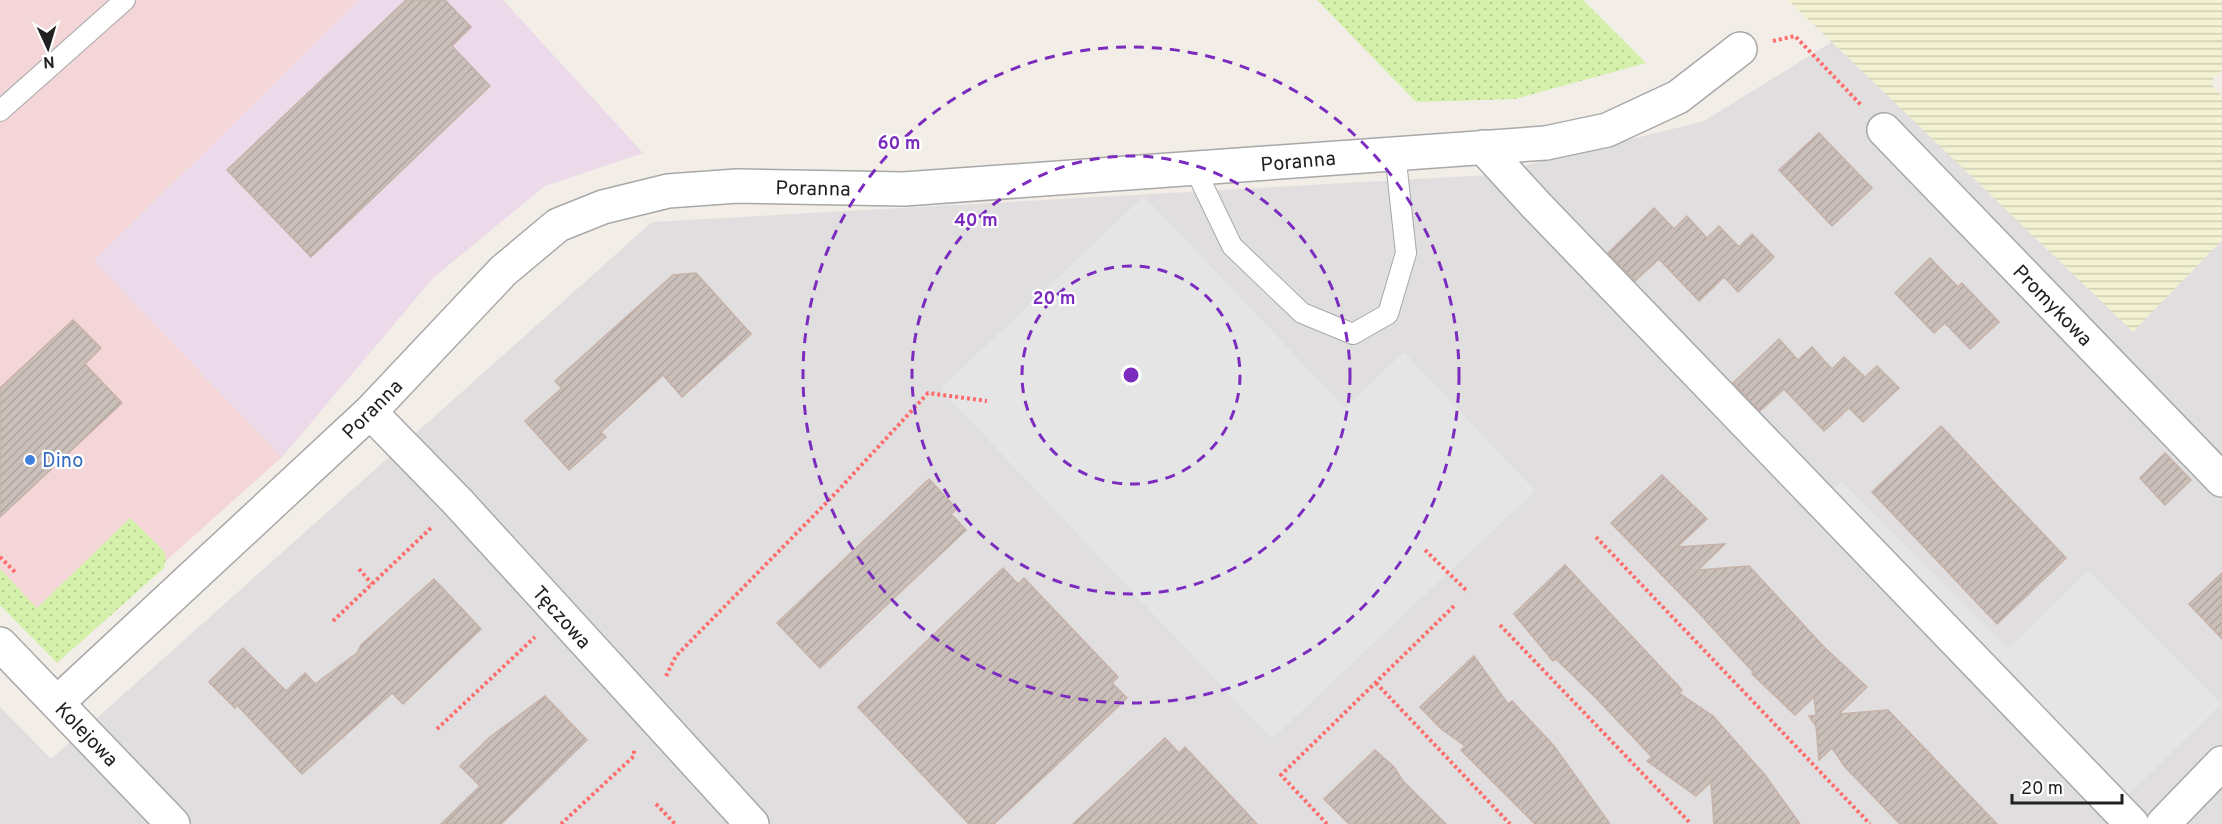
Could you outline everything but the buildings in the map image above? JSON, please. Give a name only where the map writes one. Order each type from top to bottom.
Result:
[{"type":"street","name":"Poranna","points":[[57,703],[370,412],[503,270],[558,225],[603,207],[668,191],[691,189],[737,186],[903,189],[1546,143],[1607,130],[1678,97],[1740,49]]},
{"type":"street","name":"Promykowa","points":[[1884,130],[2222,480]]},
{"type":"street","points":[[1483,147],[1536,205],[2132,824]]},
{"type":"street","name":"Tęczowa","points":[[370,412],[457,501],[752,824]]},
{"type":"street","name":"Kolejowa","points":[[0,644],[173,824]]},
{"type":"street","points":[[2163,824],[2222,763]]},
{"type":"lane","points":[[0,111],[125,0]]},
{"type":"lane","points":[[1196,169],[1232,246],[1302,313],[1353,334],[1388,314],[1406,253],[1395,152]]},
{"type":"path","points":[[1740,49],[1795,36],[1884,130]]},
{"type":"path","points":[[561,824],[634,756],[635,741],[676,656],[832,497],[928,393],[987,401]]},
{"type":"path","points":[[333,621],[457,501]]},
{"type":"path","points":[[1596,537],[1870,824]]},
{"type":"path","points":[[1425,550],[1468,592]]},
{"type":"path","points":[[0,556],[16,573]]},
{"type":"path","points":[[359,569],[372,584]]},
{"type":"path","points":[[1327,824],[1281,775],[1456,604]]},
{"type":"path","points":[[437,729],[560,614]]},
{"type":"path","points":[[1500,625],[1691,824]]},
{"type":"path","points":[[1376,683],[1510,824]]},
{"type":"path","points":[[656,804],[675,824]]},
{"type":"shaded area","points":[[0,0],[359,0],[94,261],[282,457],[64,652],[0,584]]},
{"type":"shaded area","points":[[359,0],[503,0],[643,153],[545,186],[434,277],[282,457],[94,261]]},
{"type":"shaded area","points":[[1835,40],[2133,331],[2222,240],[2222,824],[0,824],[0,707],[51,759],[652,222],[1488,175],[1704,121]]},
{"type":"shaded area","points":[[1144,196],[1345,408],[1404,352],[1535,491],[1272,739],[940,389]]},
{"type":"shaded area","points":[[1842,482],[2008,649],[2088,571],[2221,704],[2106,817],[1808,515]]},
{"type":"green space","points":[[1317,0],[1583,0],[1646,63],[1515,99],[1416,102]]},
{"type":"green space","points":[[1788,0],[2222,0],[2222,70],[2210,83],[2222,96],[2222,240],[2133,332]]},
{"type":"green space","points":[[130,518],[164,551],[166,557],[164,568],[57,663],[0,605],[0,569],[37,608]]},
{"type":"place","name":"Dino","points":[[30,460]]}]
